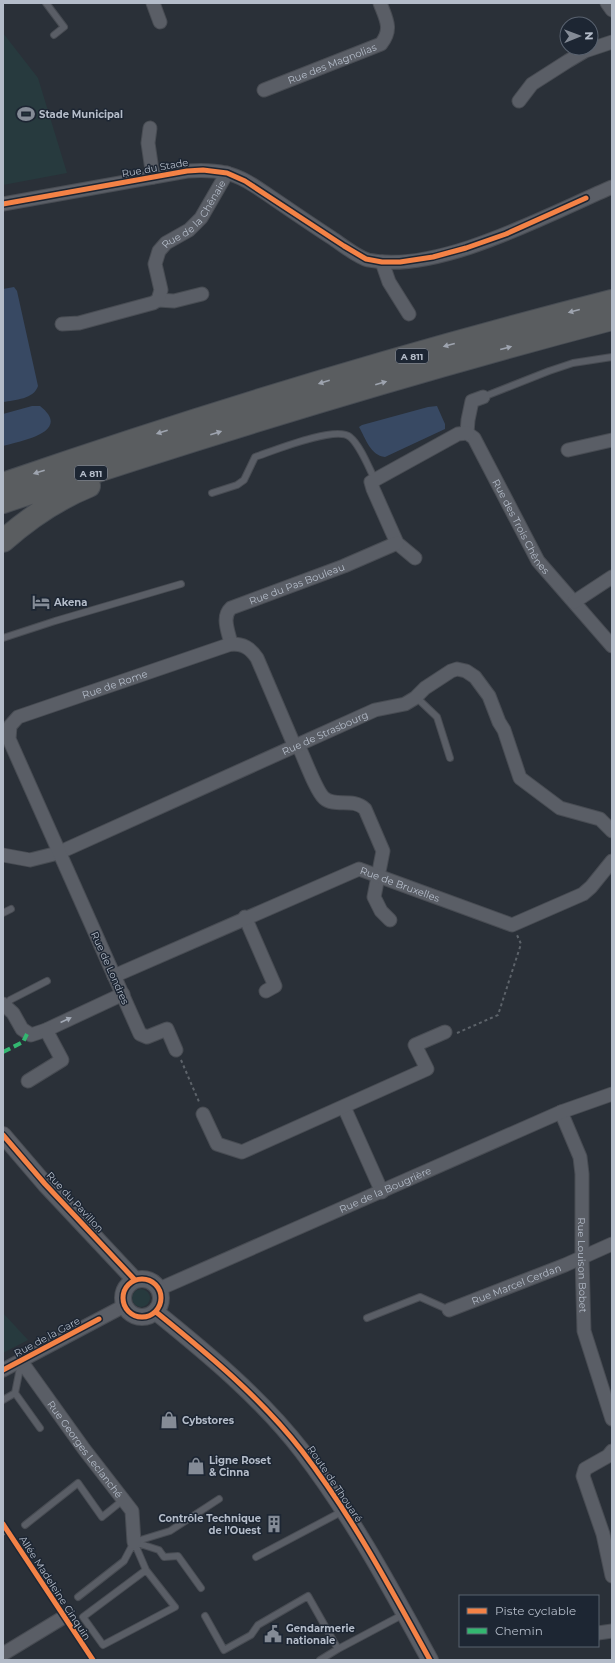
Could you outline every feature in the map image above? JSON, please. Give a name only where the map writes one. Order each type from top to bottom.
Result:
[{"type":"highway","name":"A 811","points":[[4,488],[206,418],[342,376],[440,347],[612,301]]},
{"type":"highway","name":"A 811","points":[[4,488],[179,445],[412,374],[612,319]]},
{"type":"highway","points":[[3,541],[32,517],[60,500],[107,479],[175,456],[179,445]]},
{"type":"street","points":[[153,3],[160,22]]},
{"type":"street","name":"Rue des Magnolias","points":[[264,90],[381,44],[387,37],[388,26],[380,3]]},
{"type":"street","points":[[606,3],[612,10]]},
{"type":"street","points":[[519,101],[532,84],[568,61],[585,51],[612,42]]},
{"type":"street","points":[[150,128],[148,143],[153,177]]},
{"type":"street","name":"Rue du Stade","points":[[3,204],[187,171],[203,170],[226,173],[245,180],[366,259],[382,262],[400,262],[433,257],[466,248],[506,234],[612,187]]},
{"type":"street","name":"Rue de la Chênaie","points":[[158,300],[161,290],[155,264],[159,251],[166,243],[189,230],[201,218],[226,173]]},
{"type":"street","points":[[382,262],[389,282],[409,314]]},
{"type":"street","points":[[62,324],[79,323],[152,303],[158,300],[174,301],[202,294]]},
{"type":"street","points":[[415,558],[397,543],[373,490],[371,482],[458,434],[467,433],[472,401],[483,397]]},
{"type":"street","name":"Rue des Trois Chênes","points":[[467,433],[474,438],[538,561],[610,641]]},
{"type":"street","points":[[568,450],[611,443]]},
{"type":"street","name":"Rue du Pas Bouleau","points":[[231,644],[225,617],[231,608],[344,566],[397,543]]},
{"type":"street","points":[[574,602],[587,592],[612,577]]},
{"type":"street","points":[[231,644],[238,644],[250,648],[257,658],[297,746],[325,799],[332,802],[356,803],[365,809],[384,851],[374,897],[381,911],[390,920]]},
{"type":"street","name":"Rue de Rome","points":[[58,853],[9,739],[10,726],[18,716],[231,644]]},
{"type":"street","name":"Rue de Strasbourg","points":[[3,855],[30,860],[58,853],[375,710],[406,704],[425,688],[451,671],[462,669],[475,677],[489,696],[499,722],[504,730],[520,778],[560,808],[577,814],[600,819],[612,831]]},
{"type":"street","name":"Rue de Londres","points":[[58,853],[140,1034],[147,1037],[167,1028],[176,1050]]},
{"type":"street","points":[[512,925],[583,894],[591,887],[612,862]]},
{"type":"street","name":"Rue de Bruxelles","points":[[114,976],[245,917],[359,869],[379,875],[512,925]]},
{"type":"street","points":[[245,917],[275,986],[266,991]]},
{"type":"street","points":[[5,1005],[13,1013],[22,1029],[27,1034],[35,1034],[122,994]]},
{"type":"street","points":[[28,1081],[62,1060],[46,1030]]},
{"type":"street","points":[[202,1114],[217,1144],[242,1152],[426,1069],[416,1045],[445,1032]]},
{"type":"street","name":"Rue de la Bougrière","points":[[159,1289],[561,1112],[612,1094]]},
{"type":"street","points":[[344,1107],[382,1192]]},
{"type":"street","name":"Rue Louison Bobet","points":[[561,1112],[580,1157],[582,1174],[584,1331],[612,1419]]},
{"type":"street","name":"Rue du Pavillon","points":[[3,1135],[45,1184],[135,1280]]},
{"type":"street","name":"Rue Marcel Cerdan","points":[[450,1310],[565,1265],[612,1244]]},
{"type":"street","points":[[146,1279],[156,1284],[159,1289],[162,1301],[156,1312],[152,1315],[142,1318],[131,1315],[124,1306],[123,1294],[129,1284],[135,1280],[146,1279]]},
{"type":"street","name":"Rue de la Gare","points":[[3,1370],[124,1306]]},
{"type":"street","name":"Route de Thouaré","points":[[156,1312],[234,1377],[273,1417],[302,1451],[360,1538],[430,1660]]},
{"type":"street","name":"Rue Georges Leclanché","points":[[21,1361],[84,1449],[132,1511],[134,1542]]},
{"type":"street","points":[[612,1451],[608,1456],[586,1469],[583,1476],[603,1534],[612,1576]]},
{"type":"street","points":[[3,1654],[64,1617]]},
{"type":"street","points":[[599,1633],[612,1631]]},
{"type":"lane","points":[[46,3],[64,27],[54,35]]},
{"type":"lane","points":[[483,397],[549,371],[573,364],[612,356]]},
{"type":"lane","points":[[212,493],[237,485],[244,480],[256,457],[292,444],[336,433],[344,434],[350,437],[357,445],[375,480]]},
{"type":"lane","points":[[3,638],[55,620],[181,584]]},
{"type":"lane","points":[[416,697],[437,717],[450,758]]},
{"type":"lane","points":[[3,913],[11,909]]},
{"type":"lane","points":[[5,1005],[10,1000],[47,981]]},
{"type":"lane","points":[[367,1318],[420,1297],[450,1310]]},
{"type":"lane","points":[[21,1361],[15,1393],[40,1428]]},
{"type":"lane","points":[[3,1400],[15,1393]]},
{"type":"lane","points":[[25,1525],[78,1484],[102,1516],[123,1500]]},
{"type":"lane","points":[[78,1597],[124,1561],[134,1542],[170,1530],[219,1499]]},
{"type":"lane","points":[[256,1557],[343,1511]]},
{"type":"lane","points":[[134,1542],[146,1570],[175,1606],[103,1645],[83,1617],[146,1570]]},
{"type":"lane","points":[[134,1542],[159,1550],[164,1557],[178,1556],[201,1588]]},
{"type":"lane","points":[[205,1616],[224,1650],[251,1635],[258,1625],[308,1596],[338,1649]]},
{"type":"lane","points":[[320,1660],[404,1614]]},
{"type":"path","points":[[445,1032],[449,1037],[498,1015],[521,944],[512,925]]},
{"type":"path","points":[[176,1050],[199,1102],[202,1114]]},
{"type":"path","points":[[3,1535],[8,1532]]},
{"type":"green space","name":"Stade Municipal","points":[[3,33],[38,78],[67,173],[3,185]]},
{"type":"green space","points":[[137,1289],[145,1289],[150,1294],[148,1305],[145,1307],[137,1307],[132,1302],[132,1294]]},
{"type":"green space","points":[[3,1313],[28,1340],[3,1353]]},
{"type":"water","points":[[14,287],[17,291],[38,386],[33,394],[24,398],[3,402],[3,289]]},
{"type":"water","points":[[32,406],[40,406],[49,415],[51,423],[48,429],[31,438],[3,446],[3,414]]},
{"type":"water","points":[[437,406],[445,424],[445,429],[385,457],[380,456],[372,450],[359,427],[428,407]]},
{"type":"marked path","points":[[3,1052],[23,1042],[27,1034]]},
{"type":"cycle path","points":[[3,204],[187,171],[203,170],[227,173],[245,181],[366,259],[382,262],[400,262],[433,257],[466,248],[506,234],[586,198]]},
{"type":"cycle path","points":[[3,1135],[45,1184],[135,1280]]},
{"type":"cycle path","points":[[138,1279],[146,1279],[156,1284],[160,1291],[161,1298],[160,1305],[156,1312],[146,1317],[138,1317],[128,1312],[126,1309],[123,1302],[123,1294],[128,1284],[131,1282],[138,1279]]},
{"type":"cycle path","points":[[156,1312],[233,1377],[269,1413],[302,1451],[338,1501],[354,1527],[386,1580],[430,1660]]},
{"type":"cycle path","points":[[3,1370],[99,1319]]},
{"type":"cycle path","name":"Allée Madeleine Cinquin","points":[[3,1524],[93,1660]]},
{"type":"place","name":"Stade Municipal","points":[[26,114]]},
{"type":"place","name":"Akena","points":[[41,602]]},
{"type":"place","name":"Cybstores","points":[[169,1420]]},
{"type":"place","name":"Ligne Roset & Cinna","points":[[196,1466]]},
{"type":"place","name":"Contrôle Technique de l'Ouest","points":[[274,1524]]},
{"type":"place","name":"Gendarmerie nationale","points":[[273,1634]]}]
